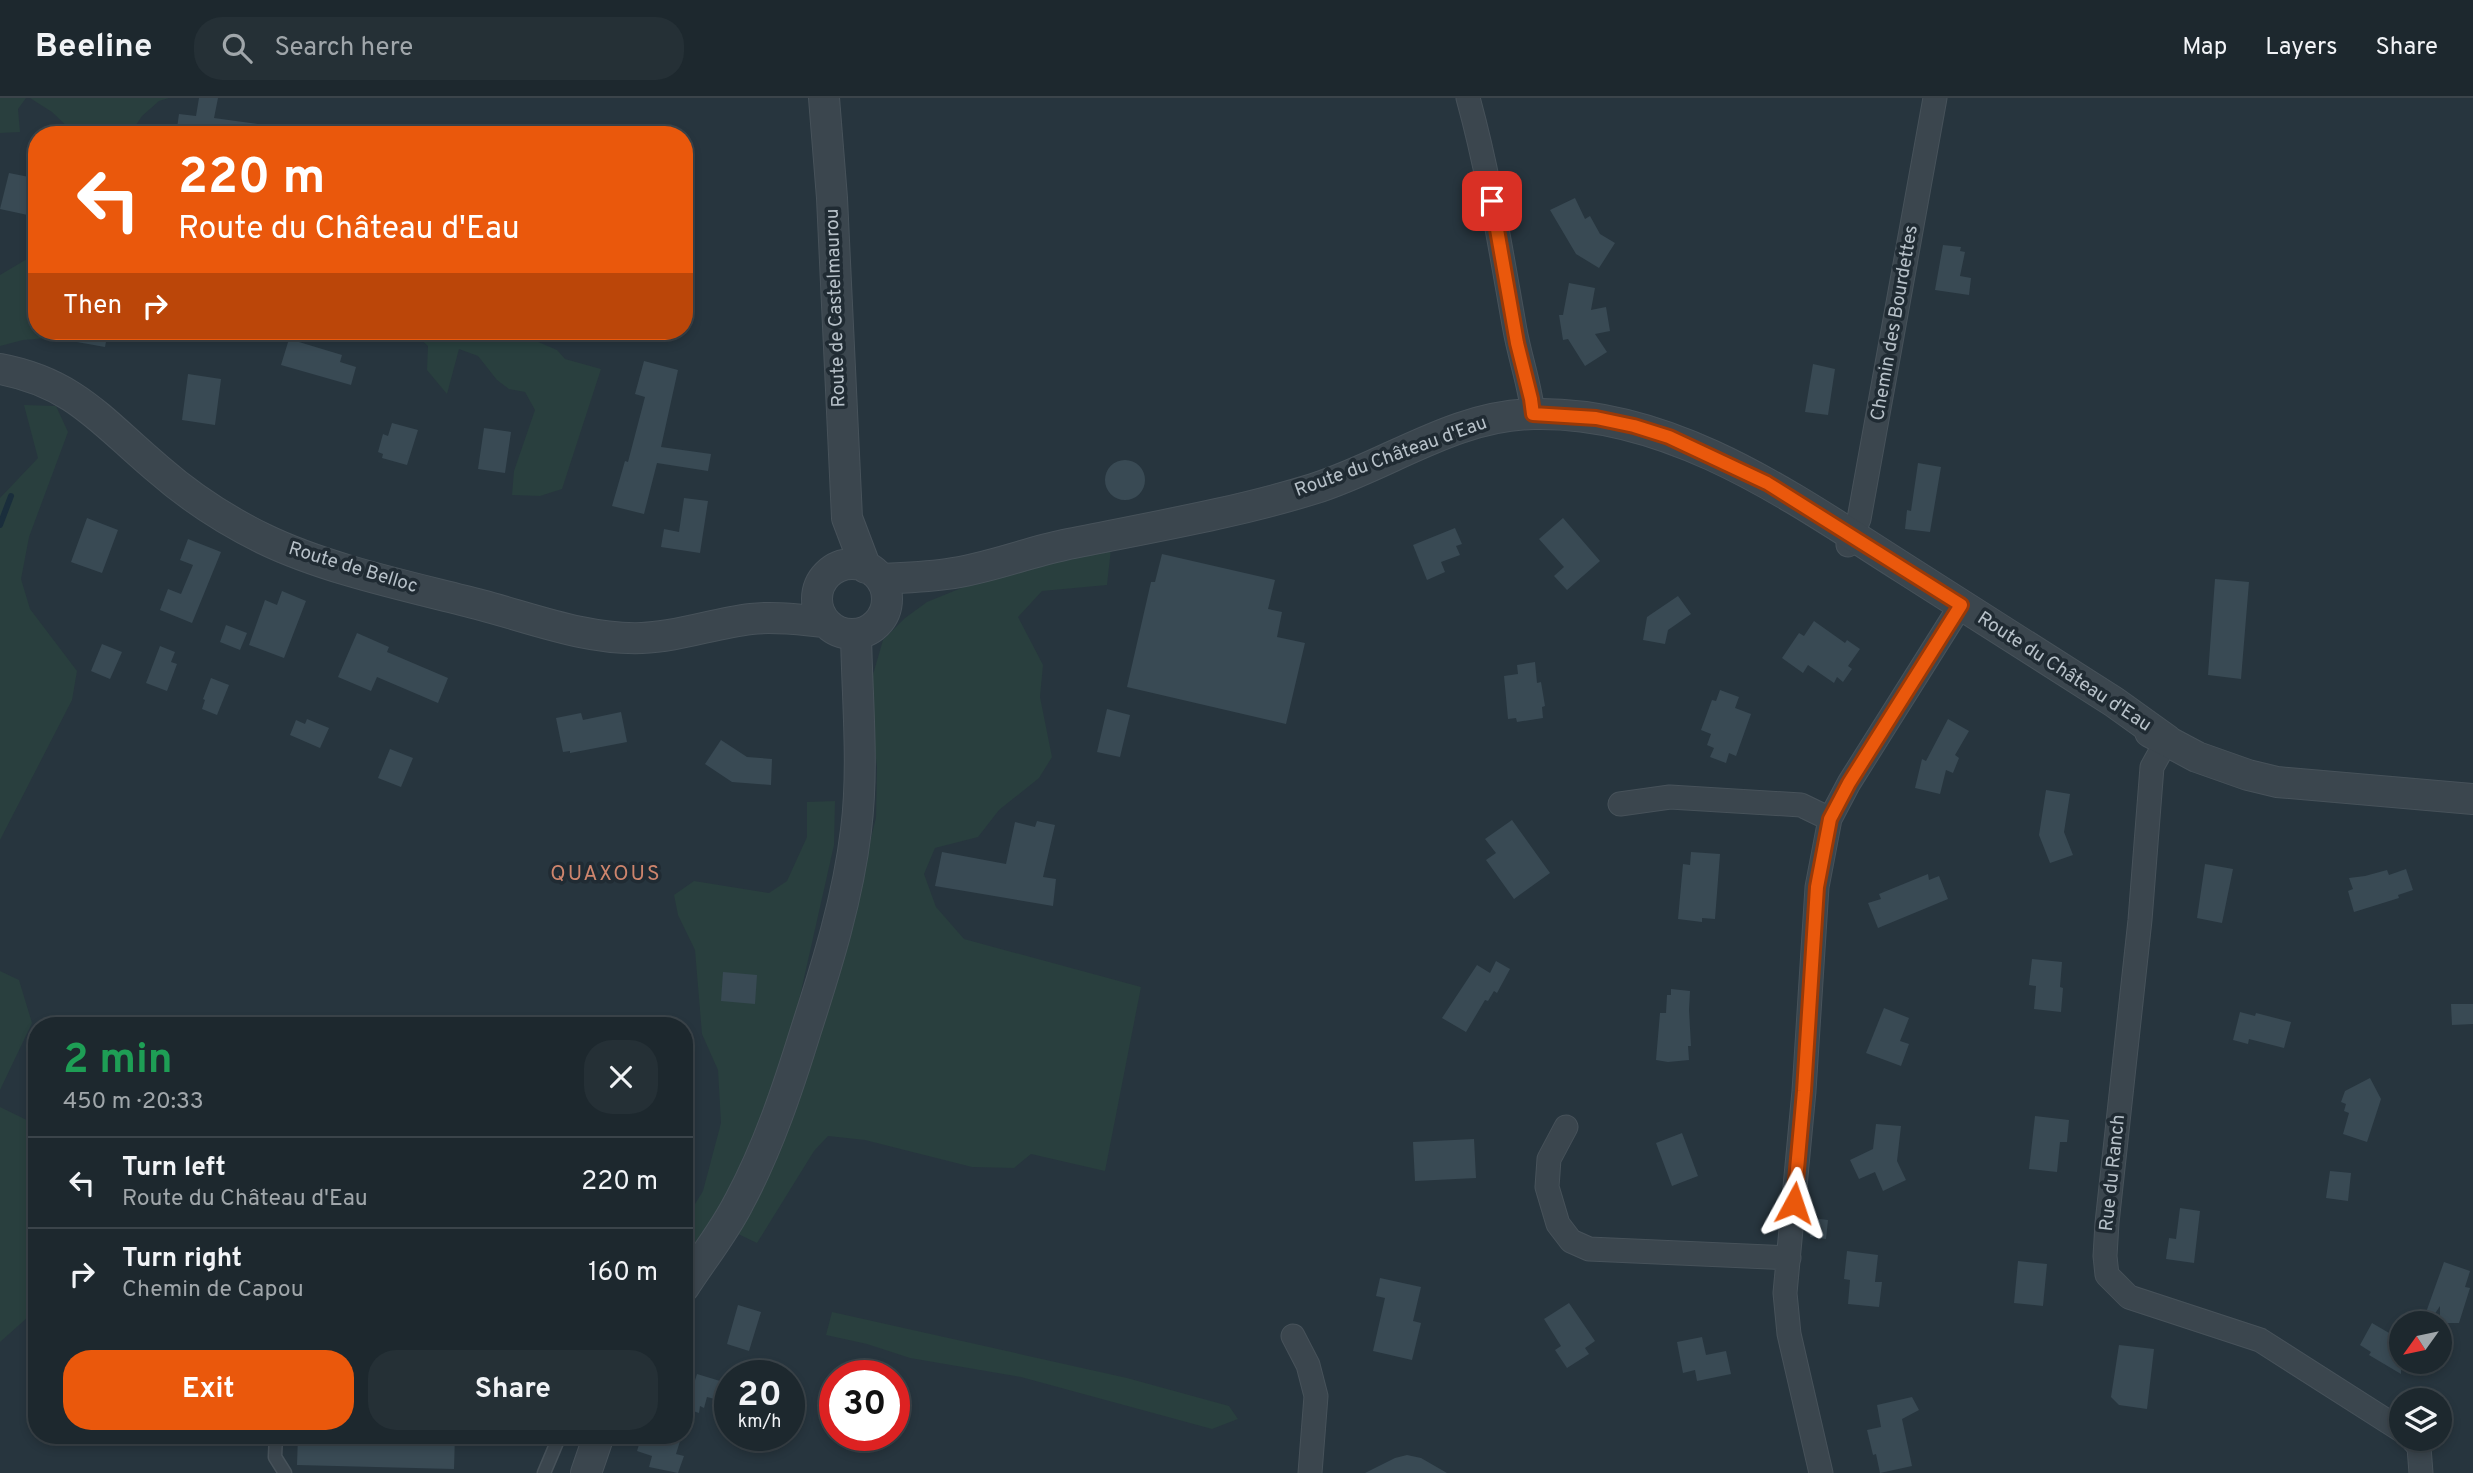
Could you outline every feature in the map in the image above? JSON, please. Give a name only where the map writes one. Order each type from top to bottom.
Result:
[{"type":"street","name":"Route de Castelmaurou","points":[[824,98],[832,198],[846,518],[826,579]]},
{"type":"street","points":[[1468,98],[1482,148],[1517,343],[1533,414]]},
{"type":"street","name":"Chemin des Bourdettes","points":[[1850,540],[1860,519],[1935,98]]},
{"type":"street","name":"Route de Belloc","points":[[0,369],[38,378],[63,389],[94,412],[195,499],[226,519],[266,540],[335,566],[563,628],[607,637],[644,638],[754,618],[825,622],[844,634],[856,634]]},
{"type":"street","name":"Route du Château d'Eau","points":[[886,608],[951,574],[1035,551],[1194,519],[1313,489],[1441,435],[1505,416],[1533,414],[1596,418],[1669,437],[1767,483],[1958,609],[2115,702],[2167,740],[2208,761],[2277,782],[2473,799]]},
{"type":"street","name":"Route de Castelmaurou","points":[[846,518],[874,573]]},
{"type":"street","name":"Route de Belloc","points":[[754,618],[849,565],[874,573]]},
{"type":"street","points":[[693,1273],[738,1204],[761,1156],[824,975],[846,894],[857,829],[859,776],[856,634],[869,630],[880,621],[887,598],[874,573]]},
{"type":"street","name":"Route du Château d'Eau","points":[[874,573],[951,574]]},
{"type":"street","points":[[825,622],[818,605],[826,579]]},
{"type":"street","points":[[1821,1473],[1789,1334],[1785,1293],[1804,1091],[1817,887],[1830,819],[1849,783],[1958,609]]},
{"type":"street","name":"Rue du Ranch","points":[[2167,740],[2152,767],[2140,920],[2107,1223],[2107,1275],[2129,1297],[2260,1340],[2389,1422]]},
{"type":"street","points":[[1620,804],[1670,797],[1801,805],[1830,819]]},
{"type":"street","points":[[1566,1126],[1549,1159],[1547,1187],[1558,1224],[1572,1241],[1589,1249],[1789,1258]]},
{"type":"street","points":[[1293,1336],[1308,1365],[1316,1396],[1310,1473]]},
{"type":"street","points":[[586,1473],[595,1444]]},
{"type":"street","points":[[2419,1451],[2421,1473]]},
{"type":"lane","points":[[276,1444],[275,1457],[285,1473]]},
{"type":"lane","points":[[544,1473],[554,1444]]},
{"type":"green space","points":[[0,98],[26,98],[18,109],[20,132],[0,133]]},
{"type":"green space","points":[[30,98],[169,98],[159,101],[135,126],[67,126],[52,112]]},
{"type":"green space","points":[[28,258],[28,340],[0,346],[0,275]]},
{"type":"green space","points":[[421,340],[534,340],[557,350],[565,359],[601,369],[562,489],[540,496],[512,495],[514,471],[535,410],[525,392],[509,389],[497,380],[478,356],[459,349],[447,394],[427,370],[428,346]]},
{"type":"green space","points":[[24,405],[56,406],[68,432],[29,537],[21,579],[30,609],[77,671],[72,700],[0,840],[0,498],[38,458]]},
{"type":"green space","points":[[1111,549],[1107,585],[1042,591],[1018,617],[1043,665],[1040,697],[1052,757],[1039,778],[999,810],[978,837],[935,848],[924,874],[936,907],[964,939],[1141,987],[1105,1171],[1031,1154],[1014,1168],[972,1167],[865,1140],[828,1136],[814,1151],[757,1243],[734,1232],[853,909],[876,818],[877,767],[868,692],[883,640],[905,618],[927,602],[1003,571]]},
{"type":"green space","points":[[835,801],[834,845],[788,1049],[736,1191],[693,1253],[693,1207],[703,1191],[721,1123],[718,1070],[702,1034],[695,950],[678,915],[674,895],[694,881],[769,893],[787,881],[807,837],[807,802]]},
{"type":"green space","points":[[0,971],[19,980],[30,1017],[28,1017],[28,1031],[0,1090]]},
{"type":"green space","points":[[0,1107],[28,1121],[28,1317],[0,1342]]},
{"type":"green space","points":[[832,1312],[1127,1378],[1229,1406],[1238,1419],[1212,1429],[1021,1377],[910,1358],[867,1344],[826,1335]]},
{"type":"building","points":[[199,98],[218,98],[214,118],[265,126],[177,126],[179,114],[196,116]]},
{"type":"building","points":[[9,173],[28,177],[28,215],[0,209]]},
{"type":"building","points":[[1575,198],[1585,219],[1590,216],[1600,234],[1615,243],[1599,268],[1576,254],[1550,210]]},
{"type":"building","points":[[1943,245],[1961,247],[1960,251],[1965,252],[1960,276],[1971,278],[1969,295],[1935,290]]},
{"type":"building","points":[[1569,283],[1595,288],[1591,310],[1606,307],[1610,331],[1595,334],[1607,352],[1585,366],[1568,339],[1563,340],[1559,315],[1563,315]]},
{"type":"building","points":[[66,340],[106,340],[105,347]]},
{"type":"building","points":[[289,340],[292,340],[342,355],[340,362],[356,367],[351,385],[281,365]]},
{"type":"building","points":[[644,361],[678,370],[661,447],[711,454],[708,471],[657,463],[644,514],[612,506],[625,461],[628,462],[645,397],[635,394]]},
{"type":"building","points":[[1813,364],[1835,369],[1828,415],[1805,412]]},
{"type":"building","points":[[188,374],[221,379],[215,425],[182,420]]},
{"type":"building","points":[[392,423],[418,430],[407,465],[382,458],[383,454],[378,452],[383,434],[388,436]]},
{"type":"building","points":[[484,428],[511,432],[505,473],[478,469]]},
{"type":"building","points":[[1125,460],[1133,461],[1139,466],[1144,472],[1144,488],[1139,494],[1133,499],[1125,500],[1117,499],[1111,494],[1106,488],[1105,480],[1106,472],[1111,466],[1117,461]]},
{"type":"building","points":[[1918,463],[1941,467],[1930,532],[1905,529],[1907,510],[1911,511]]},
{"type":"building","points":[[684,498],[708,501],[700,553],[661,547],[664,529],[679,532]]},
{"type":"building","points":[[87,518],[118,530],[102,573],[71,562]]},
{"type":"building","points":[[1563,518],[1600,561],[1567,590],[1554,576],[1564,567],[1539,539]]},
{"type":"building","points":[[1455,528],[1462,544],[1456,546],[1460,555],[1441,562],[1445,572],[1427,580],[1413,545]]},
{"type":"building","points":[[188,539],[221,552],[192,623],[160,610],[168,589],[181,594],[193,565],[180,560]]},
{"type":"building","points":[[1162,554],[1275,580],[1268,609],[1282,612],[1277,637],[1305,643],[1286,724],[1127,687],[1151,582],[1155,582]]},
{"type":"building","points":[[2215,579],[2249,582],[2241,679],[2208,675]]},
{"type":"building","points":[[282,591],[306,601],[284,658],[249,645],[265,600],[277,605]]},
{"type":"building","points":[[1678,596],[1691,614],[1668,630],[1665,644],[1643,640],[1647,617]]},
{"type":"building","points":[[1814,621],[1845,643],[1847,640],[1860,649],[1848,666],[1852,669],[1843,682],[1837,677],[1834,683],[1808,665],[1803,673],[1782,658],[1799,633],[1804,636]]},
{"type":"building","points":[[226,625],[247,633],[240,650],[220,642]]},
{"type":"building","points":[[357,633],[389,647],[387,652],[448,678],[438,703],[377,677],[371,691],[338,677]]},
{"type":"building","points":[[102,644],[122,652],[110,679],[91,671]]},
{"type":"building","points":[[160,646],[175,652],[171,662],[177,664],[167,691],[146,683]]},
{"type":"building","points":[[1535,662],[1537,683],[1541,682],[1545,706],[1542,707],[1543,718],[1517,722],[1516,718],[1508,719],[1504,676],[1518,674],[1517,665]]},
{"type":"building","points":[[211,678],[229,685],[217,715],[202,709]]},
{"type":"building","points":[[1720,690],[1739,697],[1735,708],[1751,714],[1736,756],[1729,753],[1726,763],[1710,757],[1714,748],[1707,745],[1711,734],[1701,730],[1712,700],[1716,701]]},
{"type":"building","points":[[1107,709],[1130,715],[1120,757],[1097,752]]},
{"type":"building","points":[[621,712],[627,742],[563,752],[556,718],[581,713],[583,720]]},
{"type":"building","points":[[307,719],[329,728],[320,748],[290,735],[296,720],[305,724]]},
{"type":"building","points":[[1948,719],[1969,731],[1955,755],[1959,758],[1953,773],[1946,770],[1940,794],[1915,788],[1922,759],[1926,761]]},
{"type":"building","points":[[721,740],[747,757],[772,759],[771,785],[732,782],[705,764]]},
{"type":"building","points":[[390,749],[413,758],[401,787],[378,778]]},
{"type":"building","points":[[2046,790],[2070,794],[2064,832],[2073,855],[2050,863],[2039,835]]},
{"type":"building","points":[[1512,820],[1550,873],[1514,899],[1486,860],[1496,853],[1485,839]]},
{"type":"building","points":[[1037,821],[1055,825],[1043,877],[1056,879],[1053,906],[935,886],[942,852],[1006,864],[1015,822],[1035,827]]},
{"type":"building","points":[[1691,852],[1720,854],[1715,919],[1702,918],[1702,922],[1678,919],[1683,864],[1690,865]]},
{"type":"building","points":[[2205,864],[2233,869],[2222,923],[2197,918]]},
{"type":"building","points":[[2406,869],[2413,890],[2398,895],[2399,898],[2354,912],[2348,891],[2353,889],[2349,878],[2387,870],[2389,875]]},
{"type":"building","points":[[1928,874],[1929,880],[1939,876],[1948,899],[1878,928],[1868,903],[1881,899],[1879,894]]},
{"type":"building","points":[[2032,959],[2062,962],[2061,1012],[2034,1009],[2036,986],[2029,985]]},
{"type":"building","points":[[1496,961],[1510,969],[1497,993],[1494,991],[1488,1001],[1485,1000],[1466,1032],[1442,1018],[1477,965],[1490,973]]},
{"type":"building","points":[[723,972],[757,975],[755,1004],[721,1001]]},
{"type":"building","points":[[1671,989],[1690,991],[1689,1060],[1656,1060],[1660,1013],[1666,1013],[1667,995],[1671,995]]},
{"type":"building","points":[[2451,1004],[2473,1004],[2473,1024],[2452,1025]]},
{"type":"building","points":[[1884,1008],[1909,1018],[1900,1041],[1909,1044],[1901,1066],[1866,1053]]},
{"type":"building","points":[[2240,1012],[2291,1022],[2284,1048],[2249,1039],[2248,1044],[2233,1040]]},
{"type":"building","points":[[2370,1078],[2381,1099],[2367,1142],[2343,1134],[2349,1113],[2344,1111],[2346,1104],[2341,1102],[2345,1091]]},
{"type":"building","points":[[2035,1116],[2069,1120],[2067,1142],[2060,1142],[2057,1172],[2029,1169]]},
{"type":"building","points":[[1876,1124],[1901,1126],[1897,1161],[1906,1180],[1883,1191],[1875,1172],[1859,1179],[1850,1160],[1873,1149]]},
{"type":"building","points":[[1682,1133],[1698,1176],[1672,1186],[1656,1143]]},
{"type":"building","points":[[1474,1139],[1476,1178],[1415,1181],[1413,1142]]},
{"type":"building","points":[[2330,1171],[2351,1173],[2348,1201],[2326,1198]]},
{"type":"building","points":[[2180,1208],[2200,1211],[2194,1263],[2166,1259],[2169,1238],[2176,1239]]},
{"type":"building","points":[[1812,1218],[1828,1220],[1826,1239],[1810,1237]]},
{"type":"building","points":[[1847,1251],[1878,1255],[1875,1282],[1882,1282],[1879,1307],[1848,1304],[1850,1280],[1844,1279]]},
{"type":"building","points":[[2018,1261],[2047,1264],[2043,1306],[2014,1303]]},
{"type":"building","points":[[2444,1262],[2470,1271],[2465,1287],[2470,1288],[2459,1323],[2452,1323],[2452,1311],[2440,1311],[2440,1306],[2437,1311],[2426,1311]]},
{"type":"building","points":[[1380,1278],[1421,1287],[1413,1321],[1421,1323],[1412,1360],[1373,1351],[1385,1298],[1376,1296]]},
{"type":"building","points":[[1569,1303],[1595,1341],[1585,1348],[1589,1354],[1567,1368],[1555,1350],[1561,1346],[1544,1319]]},
{"type":"building","points":[[738,1305],[761,1312],[749,1351],[727,1344]]},
{"type":"building","points":[[2372,1323],[2389,1333],[2389,1367],[2369,1355],[2371,1352],[2360,1345]]},
{"type":"building","points":[[1702,1337],[1706,1355],[1726,1351],[1731,1374],[1697,1381],[1695,1370],[1683,1373],[1677,1342]]},
{"type":"building","points":[[2119,1345],[2154,1349],[2147,1409],[2119,1405],[2111,1397]]},
{"type":"building","points":[[697,1374],[714,1379],[714,1399],[707,1397],[704,1408],[700,1406],[699,1413],[693,1411],[693,1387]]},
{"type":"building","points":[[1912,1397],[1919,1410],[1902,1419],[1912,1466],[1880,1473],[1867,1430],[1881,1427],[1877,1405]]},
{"type":"building","points":[[298,1444],[455,1444],[454,1469],[297,1465]]},
{"type":"building","points":[[639,1444],[679,1444],[676,1454],[684,1456],[678,1473],[649,1467],[652,1456],[637,1451]]},
{"type":"building","points":[[1407,1455],[1421,1458],[1447,1473],[1365,1473],[1395,1458]]},
{"type":"waterway","points":[[0,525],[11,496]]},
{"type":"district","name":"QUAXOUS","points":[[606,874]]},
{"type":"route","points":[[1492,201],[1517,343],[1533,414],[1596,418],[1669,437],[1767,483],[1961,605],[1849,783],[1830,819],[1817,887],[1794,1203]]}]
